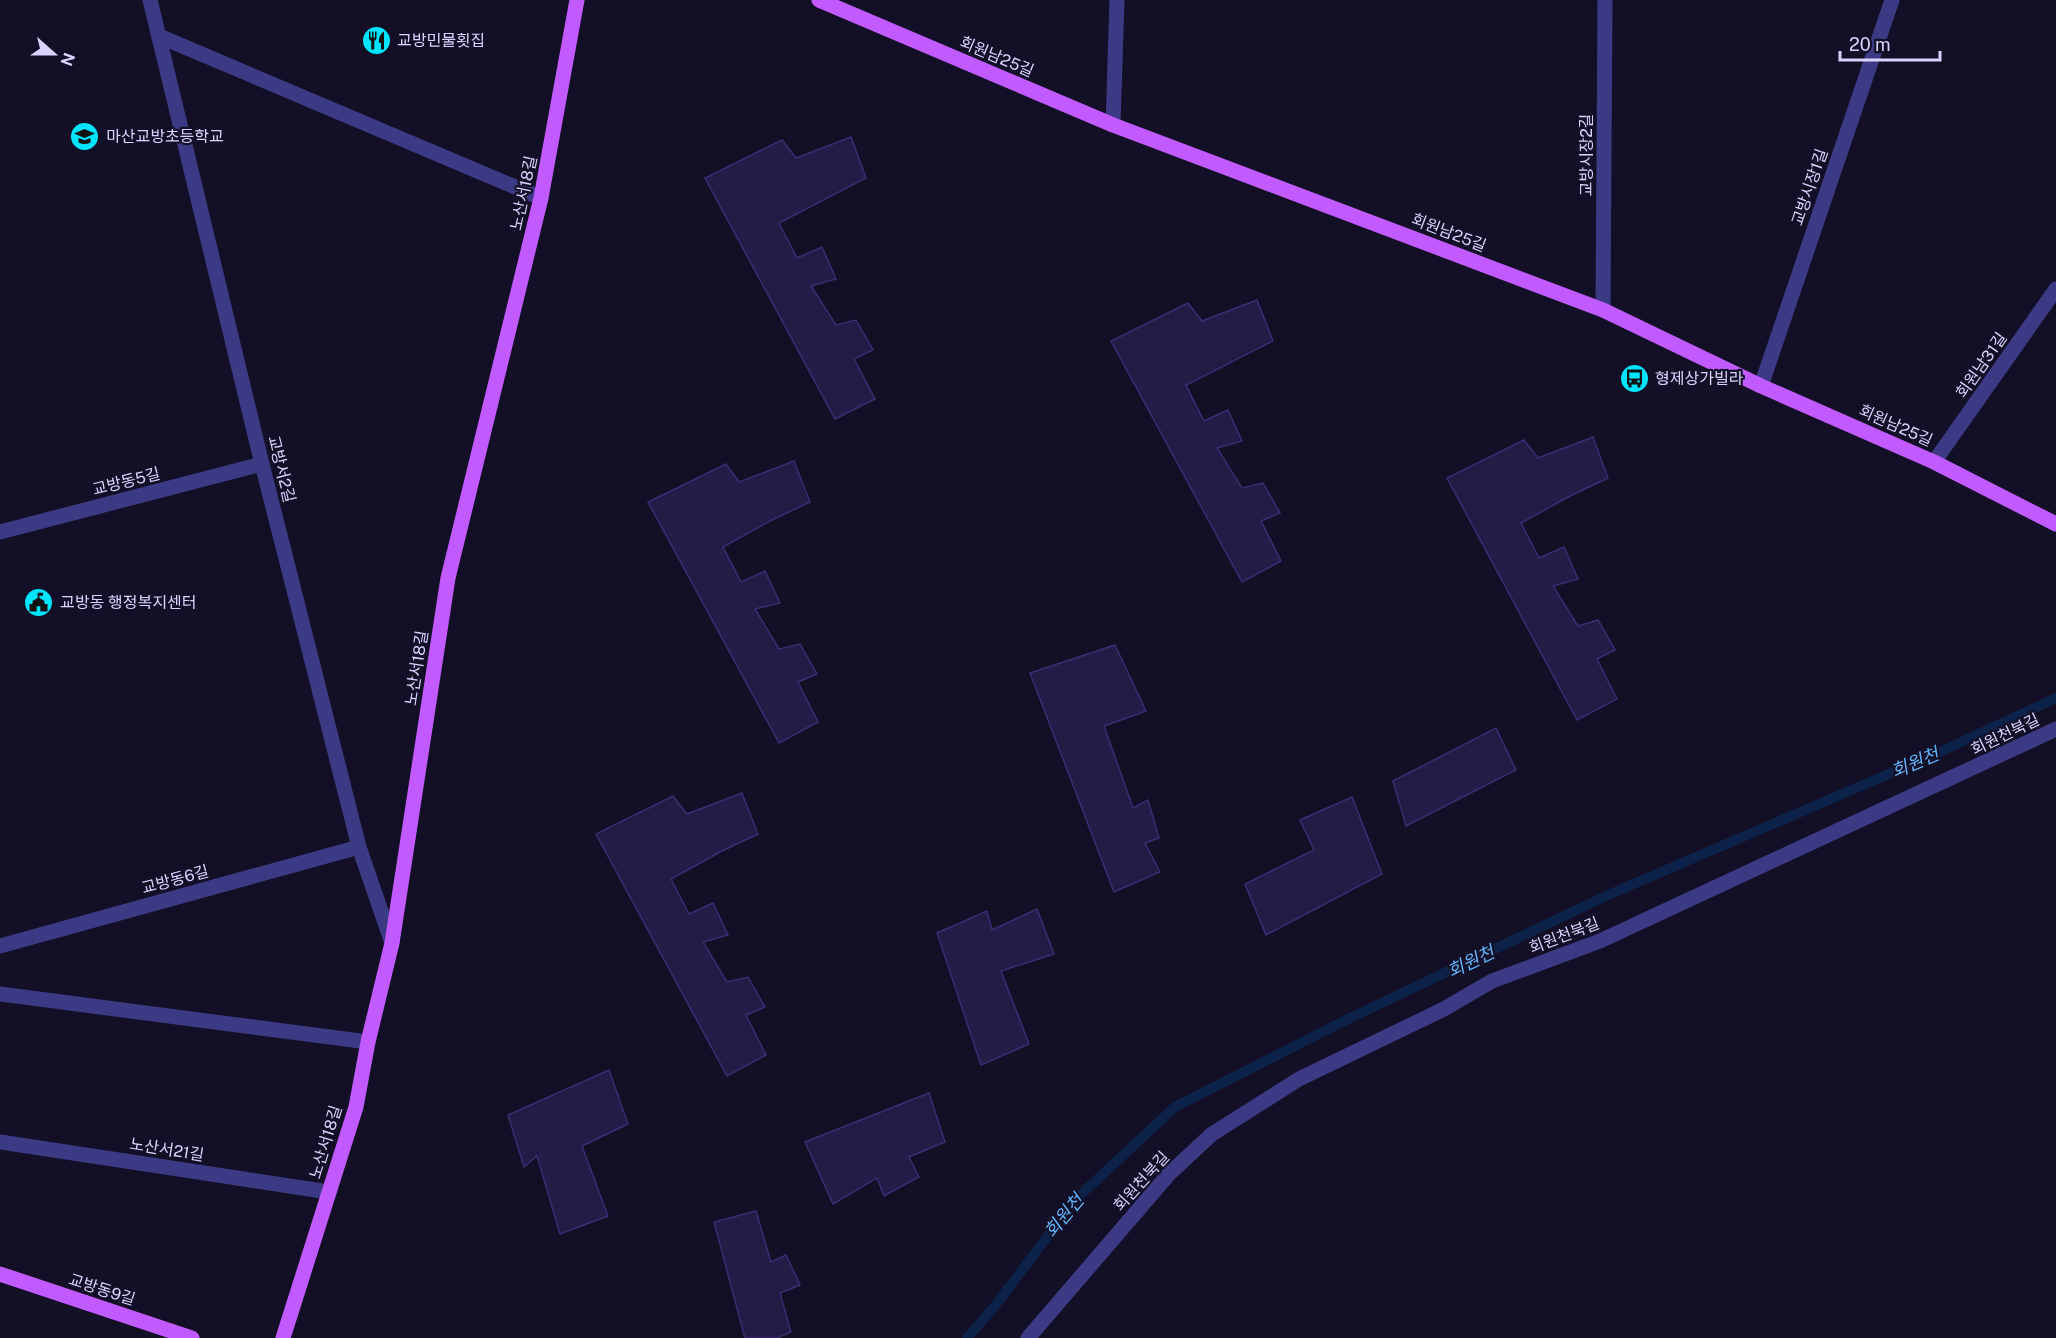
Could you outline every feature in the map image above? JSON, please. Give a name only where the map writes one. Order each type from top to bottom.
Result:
[{"type":"main road","name":"노산서18길","points":[[283,1338],[356,1107],[368,1042],[392,943],[448,578],[542,198],[577,0]]},
{"type":"main road","name":"회원남25길","points":[[819,0],[1113,125],[1603,310],[1761,386],[1935,462],[2056,524]]},
{"type":"main road","name":"교방동9길","points":[[0,1274],[192,1338]]},
{"type":"street","name":"교방서2길","points":[[150,0],[262,464],[359,847],[392,943]]},
{"type":"street","points":[[1113,125],[1117,0]]},
{"type":"street","name":"교방시장2길","points":[[1603,310],[1605,0]]},
{"type":"street","name":"교방시장1길","points":[[1761,386],[1892,0]]},
{"type":"street","points":[[159,36],[542,198]]},
{"type":"street","name":"회원남31길","points":[[1935,462],[2056,289]]},
{"type":"street","name":"교방동5길","points":[[0,532],[262,464]]},
{"type":"street","name":"회원천북길","points":[[1028,1338],[1169,1174],[1212,1134],[1299,1080],[1444,1009],[1492,981],[1600,941],[2056,729]]},
{"type":"street","name":"교방동6길","points":[[0,946],[359,847]]},
{"type":"street","points":[[0,994],[368,1042]]},
{"type":"street","name":"노산서21길","points":[[0,1142],[329,1192]]},
{"type":"building","points":[[851,137],[866,178],[779,223],[797,258],[822,247],[836,279],[811,286],[836,325],[856,320],[873,350],[854,359],[875,399],[835,419],[705,178],[782,140],[796,158]]},
{"type":"building","points":[[1257,300],[1273,341],[1186,385],[1204,421],[1228,410],[1242,441],[1217,448],[1242,488],[1263,483],[1280,513],[1261,521],[1281,561],[1242,582],[1111,341],[1188,303],[1202,321]]},
{"type":"building","points":[[1593,437],[1608,478],[1521,523],[1539,558],[1564,547],[1578,579],[1553,586],[1578,626],[1598,620],[1615,650],[1597,659],[1617,699],[1577,720],[1447,478],[1524,440],[1538,458]]},
{"type":"building","points":[[794,461],[810,502],[723,547],[741,582],[765,571],[780,603],[755,609],[779,649],[800,644],[817,674],[798,682],[818,722],[779,743],[648,502],[726,464],[739,482]]},
{"type":"building","points":[[1115,645],[1146,711],[1104,726],[1133,808],[1148,800],[1159,838],[1145,843],[1160,872],[1114,892],[1030,673]]},
{"type":"building","points":[[1496,728],[1516,770],[1406,826],[1393,781]]},
{"type":"building","points":[[742,793],[758,834],[671,879],[689,914],[713,903],[728,935],[703,942],[727,982],[748,977],[765,1007],[746,1015],[766,1055],[727,1076],[596,834],[673,796],[687,814]]},
{"type":"building","points":[[1352,797],[1382,874],[1266,935],[1245,884],[1314,850],[1300,820]]},
{"type":"building","points":[[1037,909],[1054,954],[1001,971],[1029,1044],[981,1065],[937,933],[987,911],[992,930]]},
{"type":"building","points":[[609,1070],[628,1124],[582,1146],[608,1216],[560,1234],[537,1156],[524,1167],[508,1115]]},
{"type":"building","points":[[929,1093],[945,1142],[909,1157],[919,1177],[884,1196],[877,1178],[833,1204],[805,1142]]},
{"type":"building","points":[[756,1211],[771,1262],[786,1255],[800,1285],[780,1293],[791,1332],[777,1338],[745,1338],[714,1222]]},
{"type":"waterway","name":"회원천","points":[[967,1338],[994,1307],[1076,1199],[1175,1107],[1346,1020],[1608,895],[1942,751],[2056,698]]},
{"type":"place","name":"교방민물횟집","points":[[376,40]]},
{"type":"place","name":"마산교방초등학교","points":[[85,136]]},
{"type":"place","name":"형제상가빌라","points":[[1634,378]]},
{"type":"place","name":"교방동 행정복지센터","points":[[39,602]]}]
